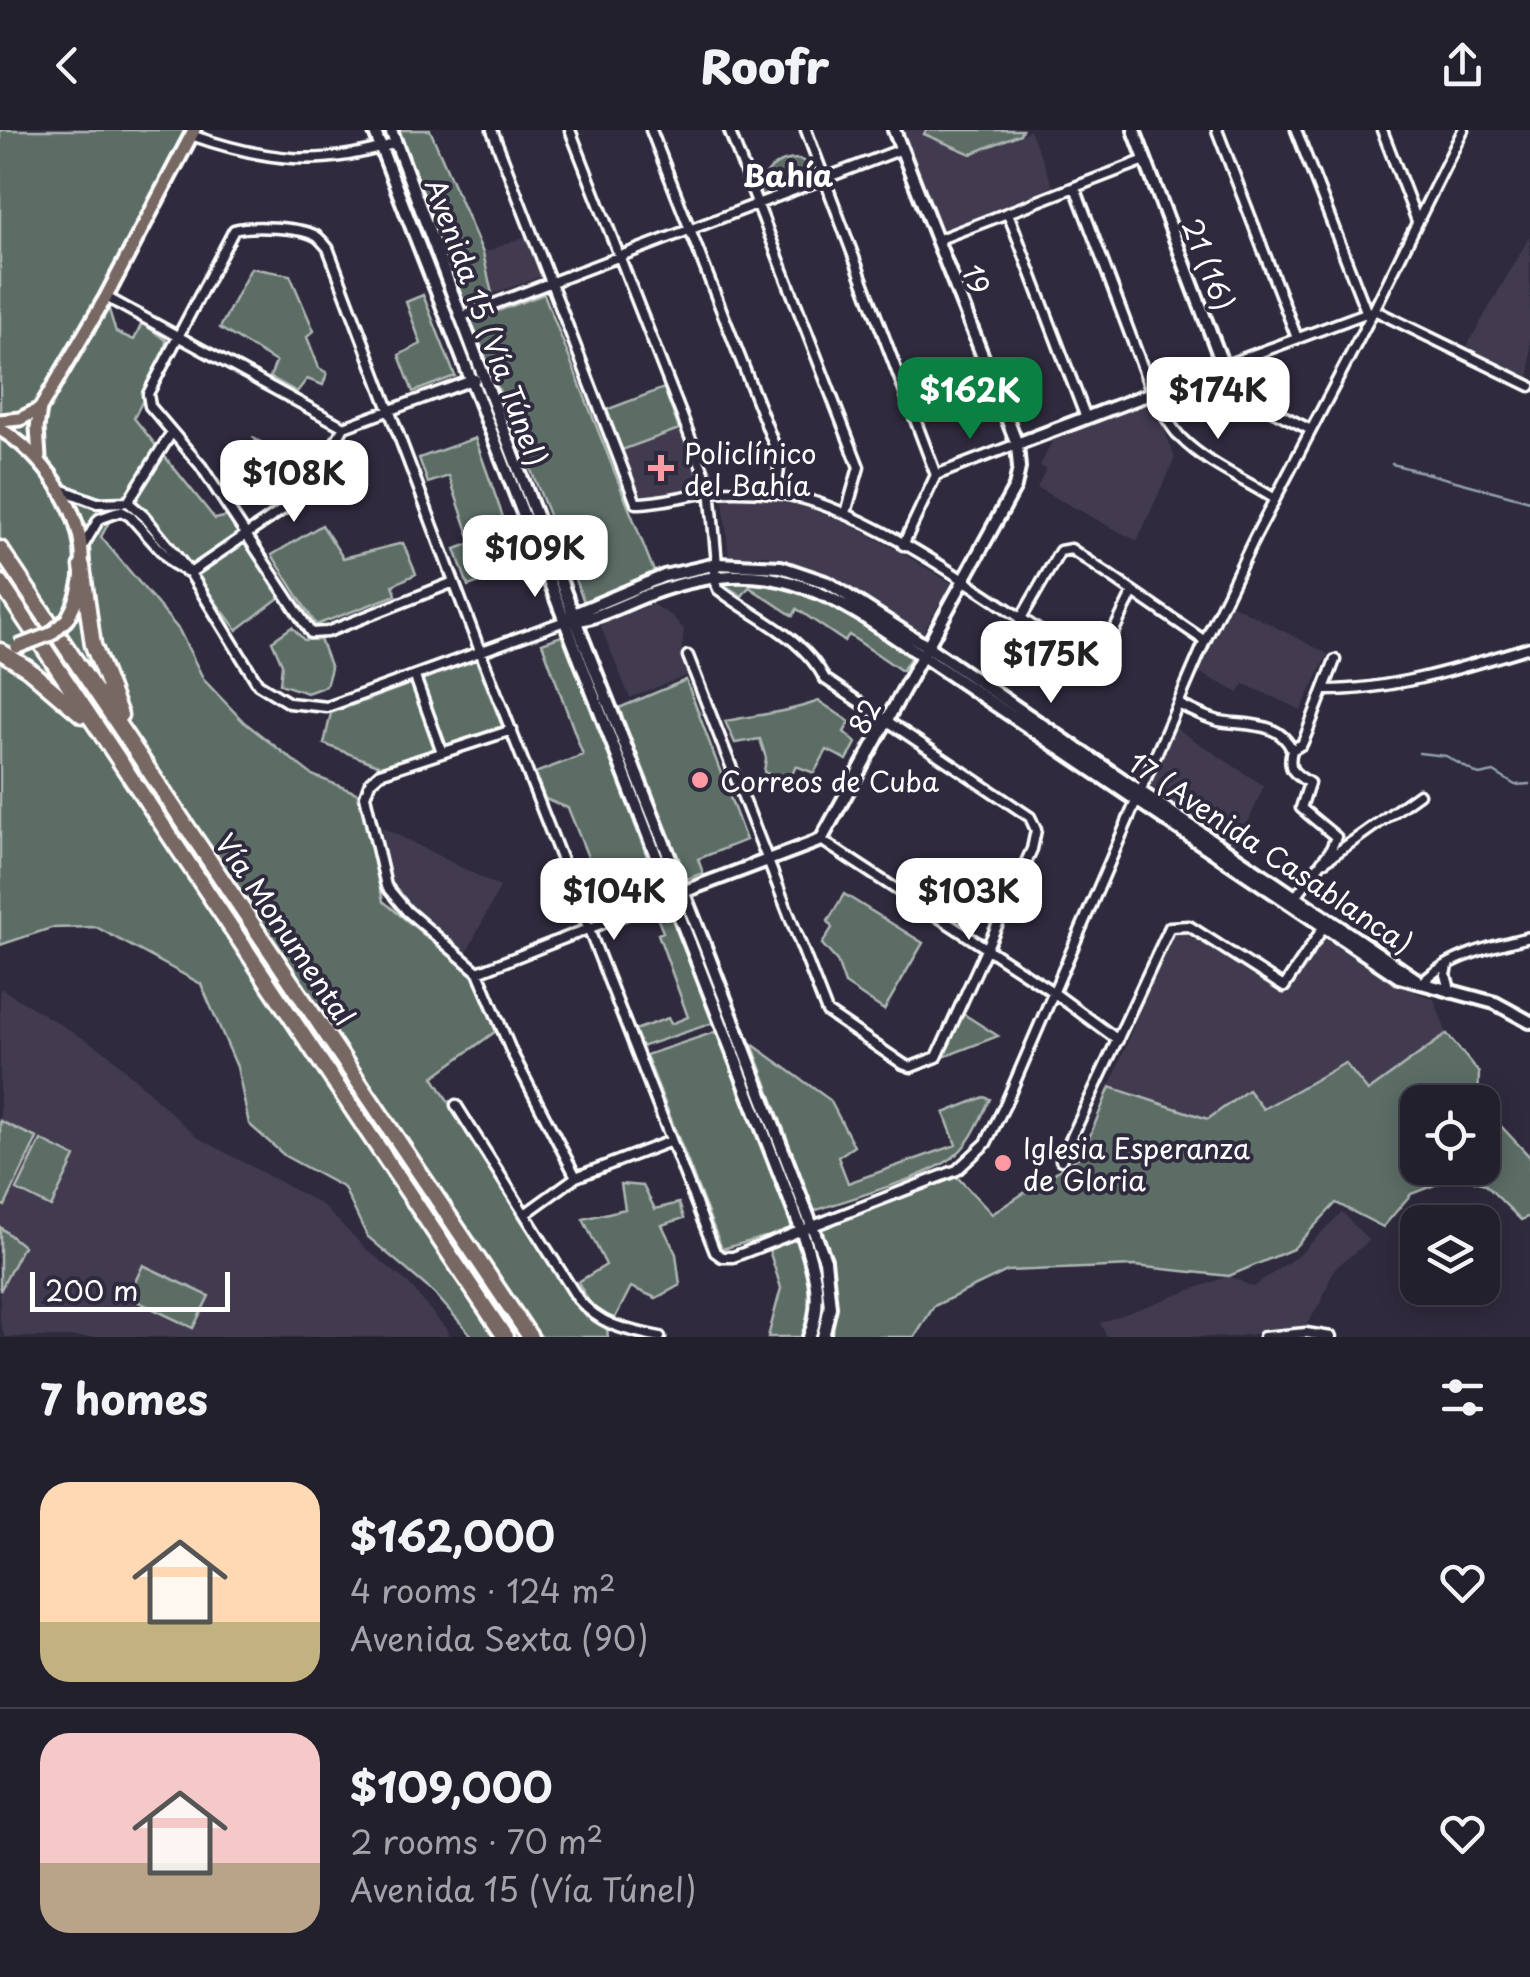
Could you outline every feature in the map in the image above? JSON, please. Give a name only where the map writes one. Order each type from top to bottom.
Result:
[{"type":"highway","name":"Vía Monumental","points":[[0,549],[530,1337]]},
{"type":"highway","points":[[81,562],[93,645],[140,756]]},
{"type":"highway","name":"Vía Monumental","points":[[0,582],[505,1337]]},
{"type":"highway","points":[[0,649],[65,700],[106,742]]},
{"type":"highway","points":[[453,1262],[496,1337]]},
{"type":"main road","name":"Avenida 15 (Vía Túnel)","points":[[374,130],[477,378],[807,1227],[823,1256],[830,1307],[822,1337]]},
{"type":"main road","name":"Avenida 15 (Vía Túnel)","points":[[392,130],[460,316],[477,378]]},
{"type":"main road","name":"19","points":[[894,130],[1017,444]]},
{"type":"main road","name":"21 (16)","points":[[1134,130],[1223,366]]},
{"type":"main road","points":[[40,458],[40,408],[106,297],[192,132]]},
{"type":"main road","points":[[1017,444],[1223,366]]},
{"type":"main road","points":[[0,425],[40,408]]},
{"type":"main road","points":[[0,425],[40,458],[63,490],[78,534],[81,562],[79,595],[67,619],[51,634],[0,649]]},
{"type":"main road","name":"82","points":[[821,840],[1014,487],[1019,468],[1017,444]]},
{"type":"main road","name":"17 (Avenida Casablanca)","points":[[571,618],[664,576],[717,564],[761,564],[799,572],[856,599],[1323,928],[1421,984]]},
{"type":"main road","name":"17 (Avenida Casablanca)","points":[[571,618],[713,577],[752,576],[806,586],[925,651]]},
{"type":"main road","name":"17 (Avenida Casablanca)","points":[[1137,795],[1296,896],[1362,948]]},
{"type":"main road","points":[[678,894],[821,840]]},
{"type":"main road","points":[[1421,984],[1495,1003],[1530,1022]]},
{"type":"main road","name":"Avenida 15 (Vía Túnel)","points":[[807,1227],[818,1302],[809,1337]]},
{"type":"street","points":[[492,130],[636,503],[710,492],[776,493],[808,500],[846,514],[903,545],[1094,666],[1133,592]]},
{"type":"street","points":[[570,130],[710,492],[717,564],[713,577],[722,592],[795,640],[816,661],[825,680],[1030,817],[1036,830],[1032,848],[936,1056],[911,1066],[827,1012],[688,656]]},
{"type":"street","points":[[652,130],[780,460],[776,493]]},
{"type":"street","points":[[730,130],[859,467],[846,514]]},
{"type":"street","points":[[806,130],[936,474]]},
{"type":"street","points":[[1218,130],[1297,338]]},
{"type":"street","points":[[1296,130],[1370,311],[1530,386]]},
{"type":"street","points":[[1382,130],[1417,221]]},
{"type":"street","points":[[454,582],[327,632],[311,633],[248,533],[150,406],[148,394],[234,230],[246,226],[318,236],[328,248],[710,1243],[722,1257],[728,1258],[957,1170],[986,1143],[1005,1105],[1205,641],[1462,131]]},
{"type":"street","points":[[192,132],[228,148],[285,159],[326,160],[396,142]]},
{"type":"street","points":[[460,316],[902,149]]},
{"type":"street","points":[[937,240],[1146,160]]},
{"type":"street","points":[[1075,187],[1152,392],[1182,439],[1275,500]]},
{"type":"street","points":[[1008,213],[1086,418]]},
{"type":"street","points":[[106,297],[344,426]]},
{"type":"street","points":[[1223,366],[1370,311]]},
{"type":"street","name":"21 (16)","points":[[1223,366],[1238,393],[1311,430]]},
{"type":"street","points":[[190,573],[288,506],[316,476],[344,426],[477,378]]},
{"type":"street","points":[[128,502],[172,432]]},
{"type":"street","points":[[903,545],[936,474],[1017,444]]},
{"type":"street","points":[[63,490],[97,503],[128,502],[144,516],[190,573],[258,684],[288,703],[312,708],[355,698],[571,618]]},
{"type":"street","points":[[81,562],[85,538],[98,519],[121,511],[172,563],[190,573]]},
{"type":"street","points":[[1020,620],[1060,551],[1070,549],[1205,641]]},
{"type":"street","points":[[1325,690],[1368,689],[1438,674],[1530,646]]},
{"type":"street","points":[[1292,750],[1302,744],[1335,660]]},
{"type":"street","points":[[415,677],[442,752]]},
{"type":"street","points":[[1180,705],[1214,720],[1247,722],[1288,740],[1292,750],[1288,764],[1309,783],[1301,808],[1336,837],[1296,896]]},
{"type":"street","points":[[512,730],[380,773],[370,782],[365,796],[386,886],[478,972],[512,1053],[576,1177]]},
{"type":"street","points":[[1321,864],[1419,794]]},
{"type":"street","points":[[821,840],[1053,992],[1118,1040]]},
{"type":"street","points":[[478,972],[678,894]]},
{"type":"street","points":[[1061,1160],[1170,927],[1188,926],[1284,988],[1323,928]]},
{"type":"street","points":[[1421,984],[1430,975],[1485,950],[1530,937]]},
{"type":"street","points":[[1448,966],[1446,975],[1452,993]]},
{"type":"street","points":[[456,1105],[592,1316],[614,1328],[660,1337]]},
{"type":"street","points":[[524,1214],[576,1177],[671,1141]]},
{"type":"street","points":[[1264,1337],[1306,1333],[1330,1337]]},
{"type":"shaded area","points":[[901,130],[1022,130],[1022,134],[1030,130],[1053,186],[942,231]]},
{"type":"shaded area","points":[[526,236],[540,277],[492,294],[483,253]]},
{"type":"shaded area","points":[[1530,236],[1530,379],[1467,346]]},
{"type":"shaded area","points":[[1153,399],[1175,458],[1137,541],[1037,488],[1046,469],[1040,466],[1054,437]]},
{"type":"shaded area","name":"Policlínico del Bahía","points":[[679,429],[701,486],[698,490],[642,495],[622,450]]},
{"type":"shaded area","points":[[723,499],[774,499],[811,509],[852,526],[951,583],[922,634],[850,587],[806,566],[767,555],[729,557]]},
{"type":"shaded area","points":[[1229,603],[1328,654],[1301,710],[1244,684],[1239,693],[1200,673]]},
{"type":"shaded area","points":[[652,604],[684,629],[681,657],[688,675],[630,698],[600,625]]},
{"type":"shaded area","points":[[1176,728],[1264,786],[1234,845],[1150,786]]},
{"type":"shaded area","points":[[382,827],[500,887],[465,956],[390,887]]},
{"type":"shaded area","points":[[1190,934],[1281,993],[1290,986],[1324,935],[1417,993],[1434,999],[1447,1034],[1368,1091],[1345,1064],[1262,1110],[1248,1090],[1208,1119],[1110,1087],[1168,936]]},
{"type":"shaded area","points":[[0,988],[106,1052],[197,1137],[322,1205],[367,1250],[407,1282],[449,1337],[5,1337],[0,1323]]},
{"type":"shaded area","points":[[1342,1212],[1369,1241],[1334,1269],[1321,1302],[1305,1327],[1233,1337],[1107,1337],[1100,1323],[1229,1276],[1253,1287],[1300,1254]]},
{"type":"green space","points":[[0,130],[189,130],[105,297],[116,332],[134,340],[142,323],[166,340],[163,360],[134,418],[215,519],[229,516],[280,597],[237,630],[161,529],[124,494],[101,537],[179,630],[204,680],[244,722],[312,775],[359,794],[383,901],[472,974],[496,1031],[433,1077],[577,1307],[607,1329],[608,1337],[542,1337],[535,1329],[523,1337],[473,1337],[434,1293],[367,1236],[344,1188],[285,1156],[249,1124],[237,1067],[201,984],[96,927],[51,928],[0,945]]},
{"type":"green space","points":[[397,130],[430,130],[483,253],[492,294],[463,305]]},
{"type":"green space","points":[[926,130],[1022,130],[971,154],[924,134]]},
{"type":"green space","points":[[392,157],[414,207],[476,369],[452,320]]},
{"type":"green space","points":[[799,159],[815,167],[818,175],[758,198],[755,191],[772,167]]},
{"type":"green space","points":[[251,268],[290,275],[314,331],[307,337],[319,368],[327,373],[323,385],[307,379],[297,392],[270,377],[276,362],[220,328]]},
{"type":"green space","points":[[544,294],[655,574],[584,602],[471,321]]},
{"type":"green space","points":[[423,295],[455,376],[413,392],[399,355],[421,344],[406,302]]},
{"type":"green space","points":[[664,388],[679,429],[622,450],[606,410]]},
{"type":"green space","points":[[475,438],[521,568],[468,586],[455,549],[472,543],[449,476],[428,483],[419,458]]},
{"type":"green space","points":[[255,439],[308,467],[289,491]]},
{"type":"green space","points":[[322,525],[343,558],[403,543],[416,574],[393,585],[396,595],[316,625],[272,555]]},
{"type":"green space","points":[[730,580],[791,586],[851,617],[911,657],[902,671],[849,635],[844,641],[797,609],[793,616],[749,587],[742,596],[726,586]]},
{"type":"green space","points":[[292,627],[304,640],[320,639],[331,668],[326,686],[307,693],[280,684],[282,664],[272,641]]},
{"type":"green space","points":[[564,635],[661,894],[594,917],[580,887],[590,862],[568,808],[545,799],[535,773],[583,755],[542,643]]},
{"type":"green space","points":[[476,660],[502,726],[383,767],[324,744],[331,713]]},
{"type":"green space","points":[[686,680],[746,840],[698,859],[703,873],[687,879],[619,708]]},
{"type":"green space","points":[[819,701],[850,722],[844,732],[856,743],[847,760],[827,750],[814,773],[796,766],[788,783],[764,772],[766,758],[760,739],[735,743],[725,721],[785,711]]},
{"type":"green space","points":[[844,894],[923,943],[884,1010],[845,984],[837,961],[822,944],[832,928],[828,921]]},
{"type":"green space","points":[[682,905],[706,957],[802,1211],[780,1166]]},
{"type":"green space","points":[[668,908],[713,1023],[638,1048],[632,1031],[668,1018],[671,1024],[688,1017],[658,934],[663,932],[655,912]]},
{"type":"green space","points":[[962,1013],[998,1036],[941,1058]]},
{"type":"green space","points":[[718,1031],[802,1236],[957,1177],[992,1214],[1082,1155],[1110,1087],[1208,1119],[1248,1090],[1263,1109],[1345,1063],[1368,1091],[1447,1034],[1479,1073],[1479,1085],[1400,1085],[1400,1185],[1434,1185],[1411,1194],[1383,1227],[1336,1203],[1293,1249],[1229,1276],[1135,1266],[1007,1271],[934,1306],[915,1337],[768,1337],[781,1288],[765,1237],[722,1249],[646,1055]]},
{"type":"green space","points":[[752,1044],[830,1100],[854,1146],[838,1157],[848,1183],[956,1145],[944,1113],[984,1097],[990,1099],[970,1138],[952,1158],[905,1181],[814,1211]]},
{"type":"green space","points":[[0,1121],[37,1138],[5,1206],[0,1204]]},
{"type":"green space","points":[[1500,1125],[1530,1157],[1530,1216],[1521,1220],[1486,1185],[1500,1185]]},
{"type":"green space","points":[[41,1140],[75,1157],[51,1207],[17,1190]]},
{"type":"green space","points":[[621,1184],[643,1186],[655,1209],[679,1203],[684,1218],[662,1225],[676,1254],[680,1285],[656,1298],[631,1287],[614,1320],[591,1305],[578,1282],[606,1265],[583,1219],[625,1209]]},
{"type":"green space","points":[[0,1227],[23,1246],[0,1291]]},
{"type":"green space","points":[[143,1265],[209,1296],[193,1328],[128,1297]]},
{"type":"waterway","points":[[1392,464],[1530,501]]},
{"type":"waterway","points":[[1419,753],[1446,756],[1479,775],[1494,772],[1515,785],[1530,784]]},
{"type":"place","name":"Policlínico del Bahía","points":[[661,468]]},
{"type":"place","name":"Correos de Cuba","points":[[700,780]]},
{"type":"place","name":"Iglesia Esperanza de Gloria","points":[[1003,1163]]},
{"type":"district","name":"Bahía","points":[[788,174]]}]
